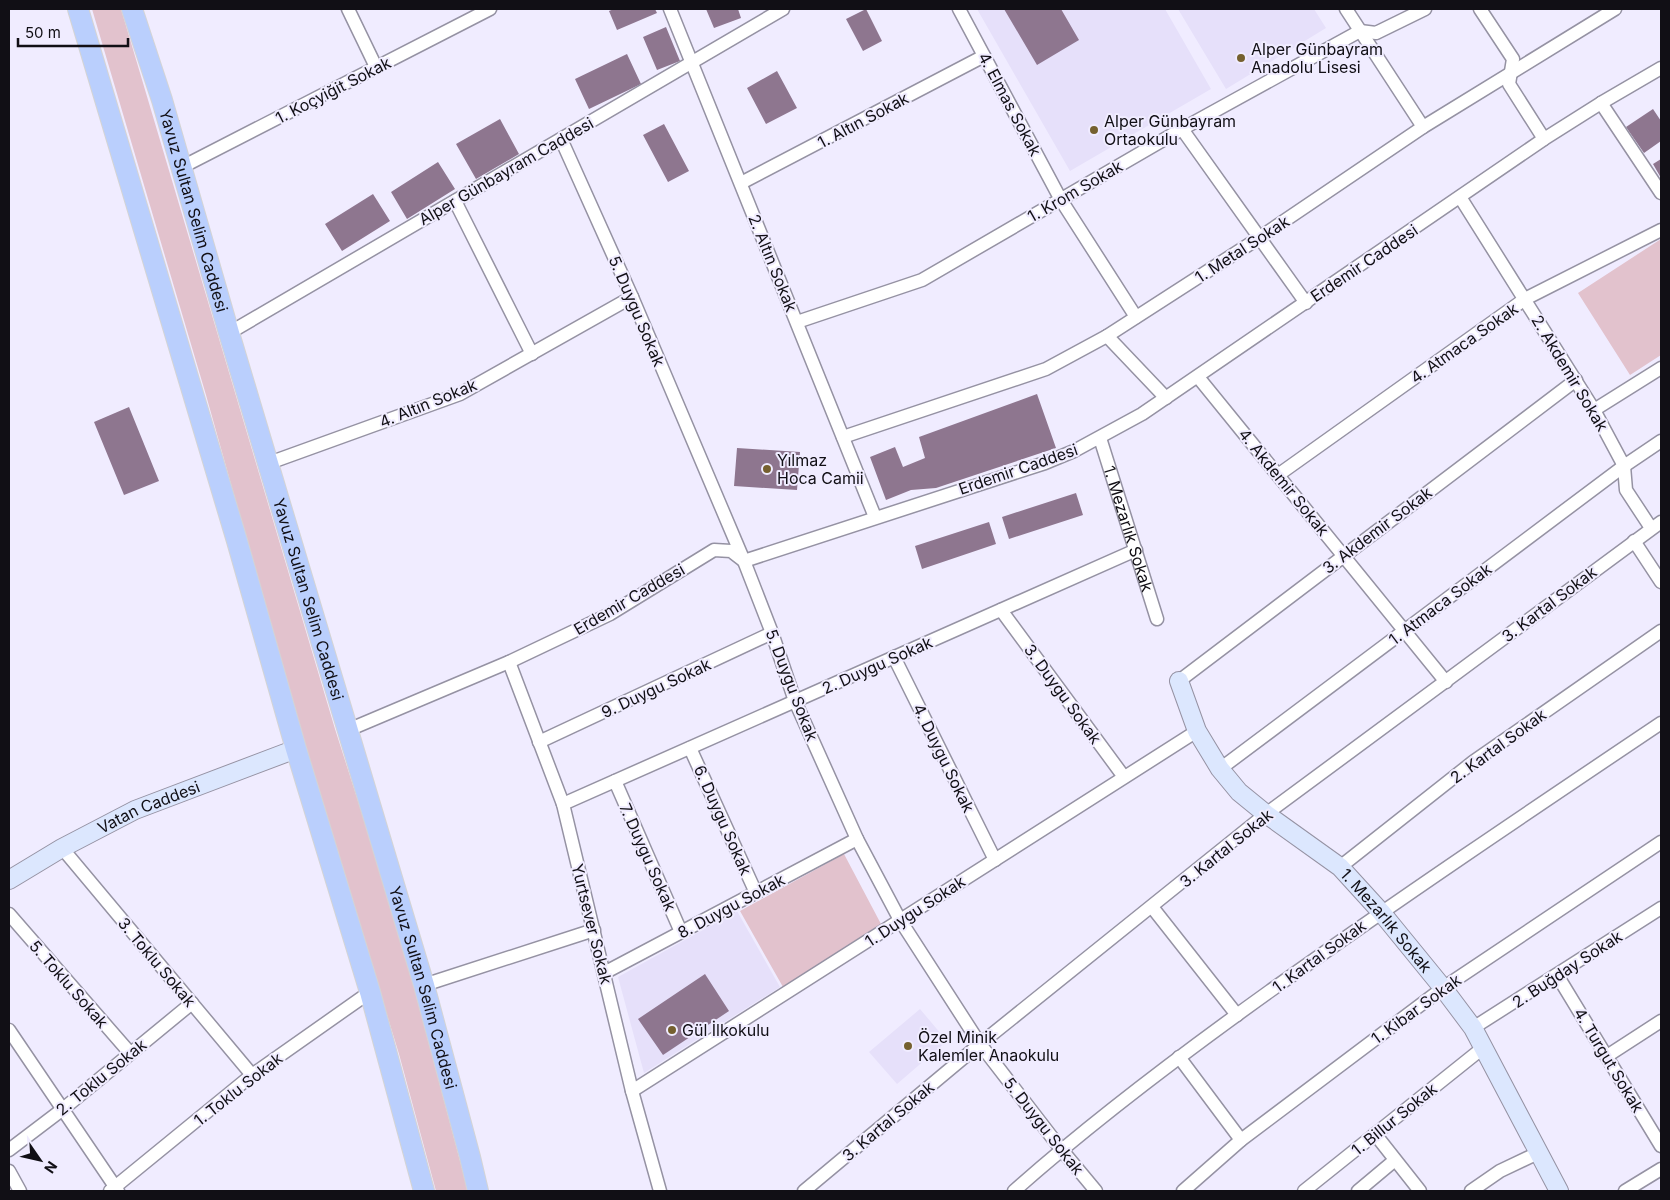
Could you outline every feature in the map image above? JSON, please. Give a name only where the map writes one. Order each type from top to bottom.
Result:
[{"type":"main road","points":[[78,9],[234,531],[296,749],[370,992],[424,1191]]},
{"type":"main road","name":"Yavuz Sultan Selim Caddesi","points":[[132,9],[162,100],[424,985],[478,1191]]},
{"type":"street","points":[[348,9],[376,68]]},
{"type":"street","name":"2. Altın Sokak","points":[[670,9],[875,517]]},
{"type":"street","name":"Alper Günbayram Caddesi","points":[[230,333],[783,9]]},
{"type":"street","name":"4. Elmas Sokak","points":[[959,9],[1061,200],[1136,317]]},
{"type":"street","points":[[1346,9],[1423,127]]},
{"type":"street","name":"1. Krom Sokak","points":[[797,322],[922,280],[1182,129],[1360,31],[1376,33],[1425,9]]},
{"type":"street","points":[[1480,9],[1513,59],[1509,84],[1544,139]]},
{"type":"street","name":"1. Metal Sokak","points":[[843,437],[1046,369],[1107,336],[1260,238],[1423,127],[1615,9]]},
{"type":"street","name":"1. Koçyiğit Sokak","points":[[182,167],[486,10]]},
{"type":"street","name":"1. Altın Sokak","points":[[741,183],[984,56]]},
{"type":"street","name":"Erdemir Caddesi","points":[[348,730],[509,662],[610,614],[714,550],[731,551],[744,560],[1045,463],[1100,438],[1142,414],[1198,377],[1544,139],[1601,102],[1661,68]]},
{"type":"street","points":[[1601,102],[1661,193]]},
{"type":"street","points":[[1182,129],[1306,303]]},
{"type":"street","name":"5. Duygu Sokak","points":[[561,139],[632,297],[744,560],[796,701],[858,839],[900,920],[980,1044],[1090,1189]]},
{"type":"street","name":"2. Akdemir Sokak","points":[[1460,197],[1594,410],[1624,466],[1626,490],[1656,525]]},
{"type":"street","points":[[455,201],[532,354]]},
{"type":"street","name":"4. Atmaca Sokak","points":[[1278,475],[1525,299],[1661,230]]},
{"type":"street","name":"4. Altın Sokak","points":[[269,463],[460,394],[632,297]]},
{"type":"street","points":[[1107,336],[1166,398]]},
{"type":"street","points":[[1594,410],[1661,368]]},
{"type":"street","name":"4. Akdemir Sokak","points":[[1198,377],[1446,682]]},
{"type":"street","name":"3. Akdemir Sokak","points":[[1179,680],[1576,380]]},
{"type":"street","name":"1. Mezarlık Sokak","points":[[1100,438],[1157,619]]},
{"type":"street","name":"1. Atmaca Sokak","points":[[1220,769],[1624,466],[1661,441]]},
{"type":"street","name":"3. Kartal Sokak","points":[[804,1191],[980,1044],[1266,814],[1656,525]]},
{"type":"street","points":[[1634,541],[1661,582]]},
{"type":"street","name":"2. Duygu Sokak","points":[[563,804],[1136,550]]},
{"type":"street","name":"3. Duygu Sokak","points":[[1001,610],[1124,777]]},
{"type":"street","name":"2. Kartal Sokak","points":[[1340,867],[1473,762],[1661,631]]},
{"type":"street","name":"9. Duygu Sokak","points":[[539,742],[772,633]]},
{"type":"street","name":"4. Duygu Sokak","points":[[894,657],[995,860]]},
{"type":"street","name":"Yurtsever Sokak","points":[[509,662],[563,804],[632,1091],[660,1191]]},
{"type":"street","name":"1. Mezarlık Sokak","points":[[1179,680],[1197,731],[1220,769],[1239,792],[1266,814],[1340,867],[1381,912],[1473,1028],[1559,1191]]},
{"type":"street","name":"1. Kartal Sokak","points":[[1014,1191],[1061,1149],[1179,1057],[1237,1015],[1381,912],[1661,723]]},
{"type":"street","name":"1. Duygu Sokak","points":[[632,1091],[1197,731]]},
{"type":"street","name":"6. Duygu Sokak","points":[[690,748],[756,893]]},
{"type":"street","name":"Vatan Caddesi","points":[[9,880],[62,848],[134,810],[296,749]]},
{"type":"street","name":"7. Duygu Sokak","points":[[614,781],[681,932]]},
{"type":"street","name":"8. Duygu Sokak","points":[[604,973],[858,839]]},
{"type":"street","name":"1. Kibar Sokak","points":[[1183,1191],[1241,1140],[1443,988],[1661,842]]},
{"type":"street","name":"3. Toklu Sokak","points":[[62,848],[252,1075]]},
{"type":"street","points":[[1152,907],[1237,1015]]},
{"type":"street","name":"2. Buğday Sokak","points":[[1473,1028],[1661,908]]},
{"type":"street","name":"5. Toklu Sokak","points":[[9,914],[130,1053]]},
{"type":"street","points":[[424,985],[594,930]]},
{"type":"street","name":"4. Turgut Sokak","points":[[1557,975],[1661,1146]]},
{"type":"street","name":"1. Toklu Sokak","points":[[115,1190],[252,1075],[370,992]]},
{"type":"street","name":"2. Toklu Sokak","points":[[9,1150],[63,1109],[192,1003]]},
{"type":"street","points":[[1607,1056],[1661,1020]]},
{"type":"street","points":[[9,1030],[115,1190]]},
{"type":"street","name":"1. Billur Sokak","points":[[1304,1191],[1484,1047]]},
{"type":"street","points":[[1179,1057],[1241,1140]]},
{"type":"street","points":[[1375,1134],[1420,1191]]},
{"type":"street","points":[[1471,1191],[1500,1171],[1540,1152]]},
{"type":"street","points":[[1358,1191],[1395,1160]]},
{"type":"street","points":[[1625,1191],[1661,1169]]},
{"type":"street","points":[[9,1170],[20,1191]]},
{"type":"shaded area","points":[[92,9],[121,9],[335,729],[397,923],[468,1191],[436,1191],[399,1054],[303,741],[206,395]]},
{"type":"shaded area","name":"Alper Günbayram Ortaokulu","points":[[977,9],[1165,9],[1211,89],[1070,171]]},
{"type":"shaded area","name":"Alper Günbayram Anadolu Lisesi","points":[[1178,9],[1314,9],[1326,28],[1226,89]]},
{"type":"shaded area","points":[[1661,239],[1661,355],[1630,375],[1578,293]]},
{"type":"shaded area","points":[[844,854],[881,924],[783,987],[740,911]]},
{"type":"shaded area","name":"Gül İlkokulu","points":[[737,911],[780,987],[644,1073],[618,977]]},
{"type":"shaded area","name":"Özel Minik Kalemler Anaokulu","points":[[920,1009],[947,1041],[897,1084],[869,1052]]},
{"type":"building","points":[[614,9],[655,9],[657,13],[617,30],[609,11]]},
{"type":"building","points":[[706,9],[738,9],[741,18],[714,28]]},
{"type":"building","points":[[866,9],[882,41],[863,51],[846,19]]},
{"type":"building","points":[[1004,9],[1061,9],[1079,40],[1037,65]]},
{"type":"building","points":[[666,27],[680,61],[657,70],[643,37]]},
{"type":"building","points":[[627,54],[641,84],[589,109],[575,79]]},
{"type":"building","points":[[777,71],[797,108],[766,124],[747,88]]},
{"type":"building","points":[[1653,109],[1661,121],[1661,141],[1644,153],[1626,127]]},
{"type":"building","points":[[500,119],[519,154],[476,179],[456,144]]},
{"type":"building","points":[[664,124],[689,171],[668,182],[643,135]]},
{"type":"building","points":[[1661,159],[1661,178],[1653,164]]},
{"type":"building","points":[[438,162],[455,189],[407,219],[391,192]]},
{"type":"building","points":[[373,194],[390,221],[342,251],[325,224]]},
{"type":"building","points":[[1037,394],[1056,448],[936,488],[911,490],[886,500],[870,457],[895,447],[903,467],[925,458],[919,437]]},
{"type":"building","points":[[129,407],[159,481],[124,495],[94,422]]},
{"type":"building","name":"Yılmaz Hoca Camii","points":[[737,448],[800,452],[797,490],[734,486]]},
{"type":"building","points":[[1076,493],[1083,515],[1009,539],[1002,517]]},
{"type":"building","points":[[989,522],[996,544],[922,569],[915,546]]},
{"type":"building","points":[[705,974],[729,1011],[663,1055],[638,1019]]},
{"type":"place","name":"Alper Günbayram Anadolu Lisesi","points":[[1241,58]]},
{"type":"place","name":"Alper Günbayram Ortaokulu","points":[[1094,130]]},
{"type":"place","name":"Yılmaz Hoca Camii","points":[[767,469]]},
{"type":"place","name":"Gül İlkokulu","points":[[672,1030]]},
{"type":"place","name":"Özel Minik Kalemler Anaokulu","points":[[908,1046]]}]
